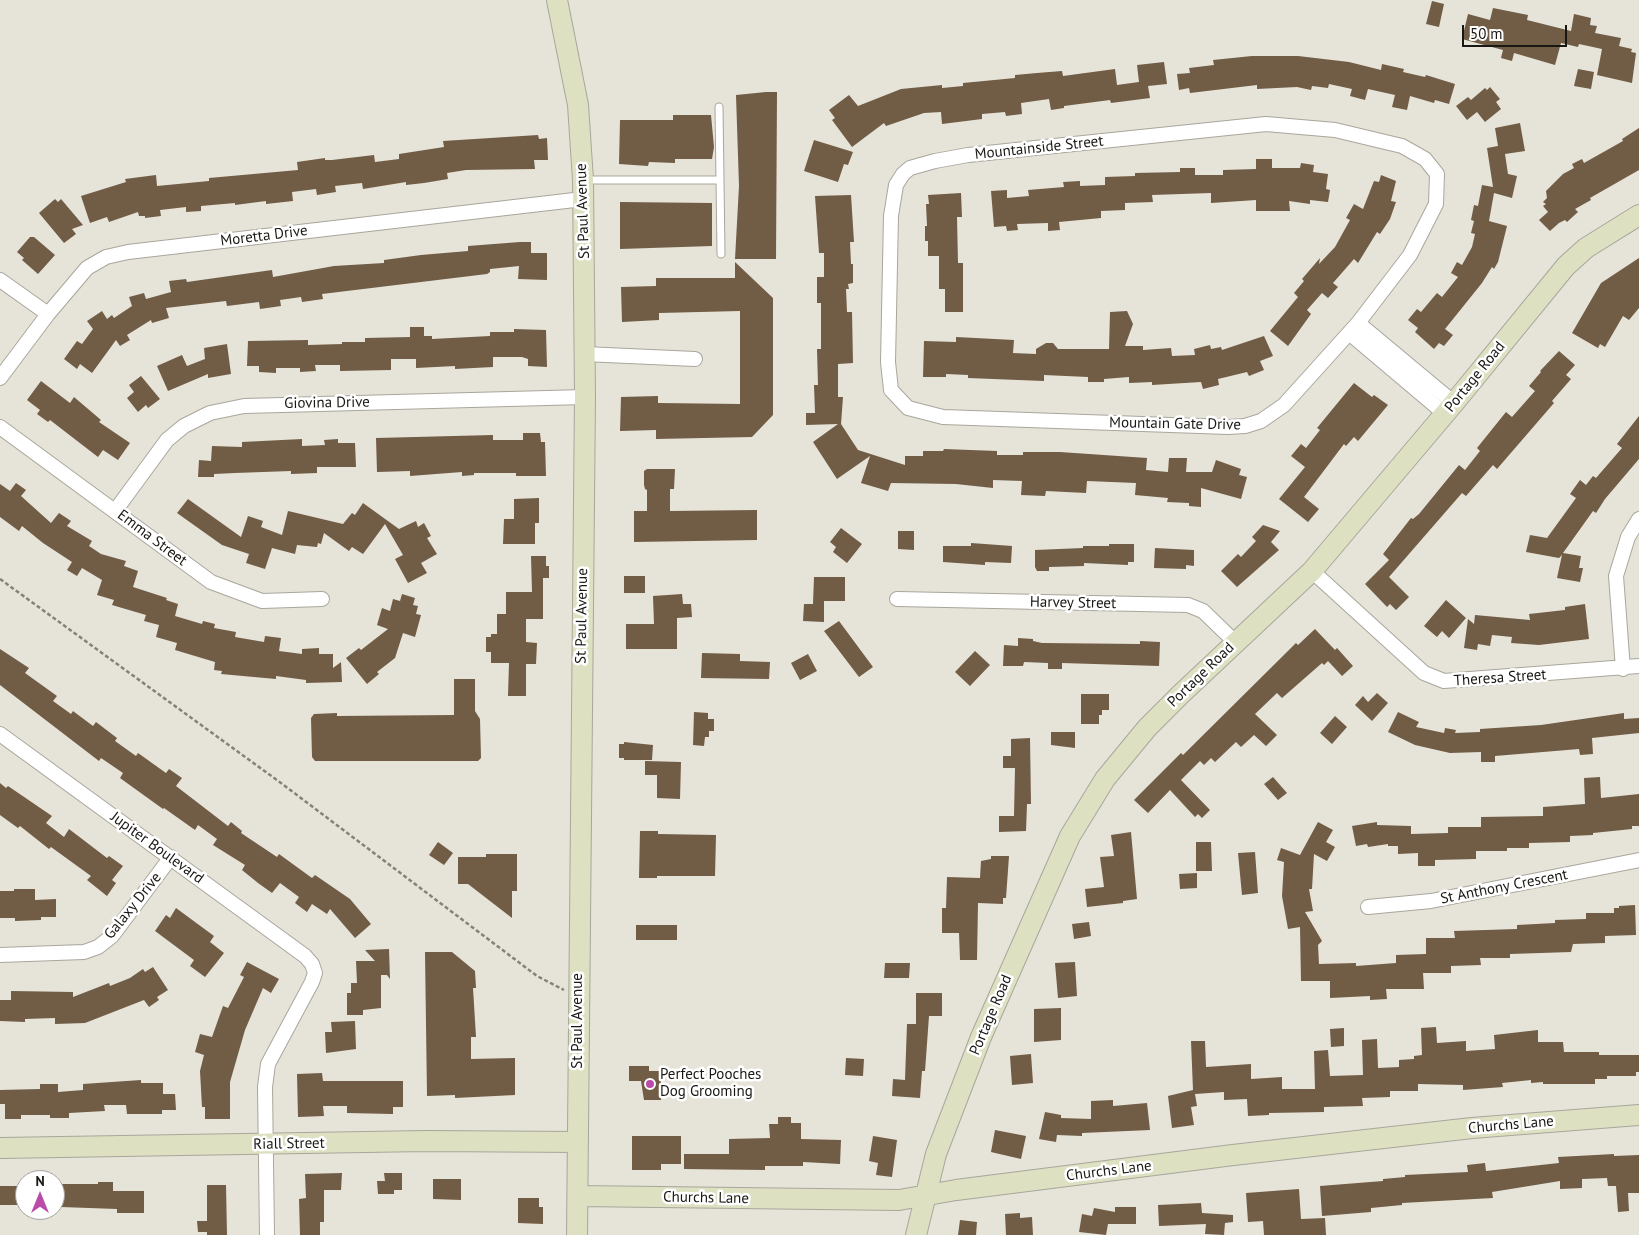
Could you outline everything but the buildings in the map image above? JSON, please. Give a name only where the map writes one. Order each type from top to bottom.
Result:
[{"type":"street","name":"St Paul Avenue","points":[[557,0],[578,104],[583,189],[584,397],[577,1235]]},
{"type":"street","name":"Mountainside Street","points":[[1023,419],[943,416],[908,408],[891,390],[888,362],[891,216],[896,185],[903,174],[910,168],[934,161],[968,155],[1266,124],[1284,126]]},
{"type":"street","name":"Mountain Gate Drive","points":[[1023,419],[1245,426],[1261,421],[1284,405],[1353,328],[1410,255],[1436,204],[1437,174],[1425,160],[1402,146],[1335,130],[1284,126]]},
{"type":"street","name":"Moretta Drive","points":[[0,378],[48,314],[87,268],[106,257],[128,252],[583,189]]},
{"type":"street","name":"Portage Road","points":[[916,1235],[924,1196],[936,1154],[962,1083],[1070,836],[1105,778],[1147,728],[1312,570],[1450,408],[1566,266],[1586,248],[1639,215]]},
{"type":"street","points":[[0,280],[48,314]]},
{"type":"street","points":[[1353,328],[1450,408]]},
{"type":"street","points":[[584,354],[695,359]]},
{"type":"street","name":"Giovina Drive","points":[[115,511],[168,440],[184,426],[210,412],[244,406],[584,397]]},
{"type":"street","name":"Emma Street","points":[[0,427],[210,582],[262,601],[322,599]]},
{"type":"street","points":[[1622,669],[1616,576],[1628,537],[1639,519]]},
{"type":"street","name":"Theresa Street","points":[[1312,570],[1424,673],[1444,682],[1622,669],[1639,666]]},
{"type":"street","name":"Harvey Street","points":[[896,599],[1188,605],[1203,612],[1235,642]]},
{"type":"street","name":"Jupiter Boulevard","points":[[0,734],[306,956],[312,964],[315,973],[312,982],[268,1064],[265,1087],[265,1145]]},
{"type":"street","name":"Galaxy Drive","points":[[0,955],[84,952],[98,947],[112,936],[171,857]]},
{"type":"street","name":"St Anthony Crescent","points":[[1368,907],[1431,901],[1639,860]]},
{"type":"street","name":"Churchs Lane","points":[[578,1196],[899,1200],[956,1190],[1443,1131],[1639,1115]]},
{"type":"street","name":"Riall Street","points":[[0,1148],[426,1141],[578,1142]]},
{"type":"street","points":[[265,1145],[267,1235]]},
{"type":"lane","points":[[719,107],[721,254]]},
{"type":"lane","points":[[583,189],[719,180]]},
{"type":"path","points":[[0,579],[281,783],[537,976],[558,988],[578,994]]},
{"type":"place","name":"Perfect Pooches Dog Grooming","points":[[650,1084]]}]
